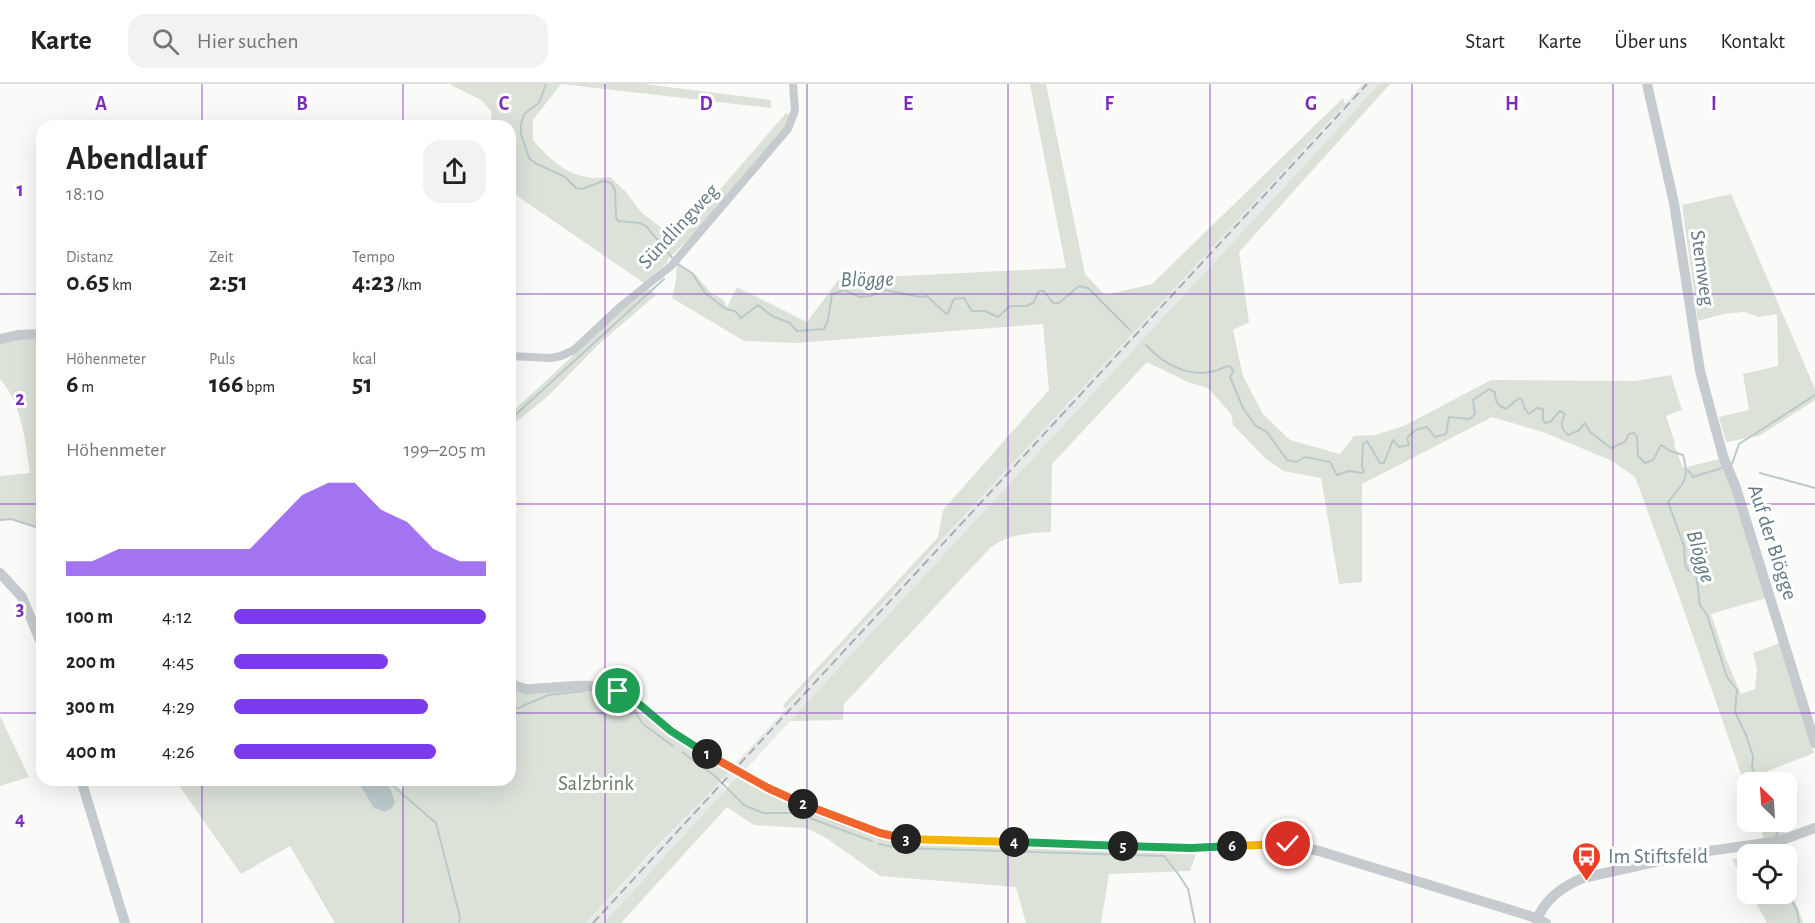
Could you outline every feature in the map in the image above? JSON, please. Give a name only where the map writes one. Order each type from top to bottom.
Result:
[{"type":"street","name":"Sündlingweg","points":[[516,356],[551,358],[568,353],[585,341],[621,306],[671,266],[788,129],[795,110],[793,84]]},
{"type":"street","name":"Stemweg","points":[[1647,84],[1674,203],[1700,371],[1724,456]]},
{"type":"street","points":[[0,339],[36,334]]},
{"type":"street","name":"Auf der Blögge","points":[[1724,456],[1815,742]]},
{"type":"street","points":[[0,573],[22,597],[36,631]]},
{"type":"street","points":[[516,685],[526,689],[584,686],[618,691],[639,704],[671,731],[768,788],[880,833],[902,838],[1191,848],[1288,844],[1312,849],[1541,921],[1540,911],[1554,895],[1567,885],[1583,878],[1672,857],[1779,841],[1815,828]]},
{"type":"street","points":[[83,786],[125,923]]},
{"type":"shaded area","points":[[1363,84],[1379,84],[730,786],[722,778]]},
{"type":"shaded area","points":[[718,782],[726,790],[604,923],[586,923]]},
{"type":"shaded area","points":[[361,786],[388,786],[395,802],[392,808],[385,812],[374,808]]},
{"type":"green space","points":[[449,84],[561,84],[533,120],[533,140],[550,158],[571,172],[590,178],[610,177],[625,191],[641,212],[673,237],[697,216],[786,113],[792,116],[787,127],[702,227],[644,283],[516,195],[516,120],[492,120],[491,111],[481,100]]},
{"type":"green space","points":[[561,84],[644,84],[771,100],[771,108]]},
{"type":"green space","points":[[1030,84],[1046,84],[1085,274],[1105,295],[1152,284],[1343,98],[1345,104],[785,709],[783,705],[938,537],[943,510],[1049,390],[1043,324],[795,343],[744,341],[672,298],[677,261],[685,269],[694,273],[711,293],[723,299],[727,307],[737,287],[807,322],[839,279],[1066,268]]},
{"type":"green space","points":[[1379,84],[1390,84],[1239,252],[1249,322],[1233,330],[1243,376],[1263,414],[1290,440],[1340,454],[1354,436],[1375,435],[1404,426],[1491,380],[1635,381],[1671,375],[1682,410],[1666,416],[1683,468],[1719,459],[1733,490],[1766,598],[1711,614],[1726,659],[1741,694],[1755,689],[1757,669],[1753,653],[1780,643],[1814,753],[1766,772],[1740,772],[1635,477],[1612,461],[1543,432],[1492,417],[1362,484],[1362,582],[1339,584],[1321,478],[1284,471],[1267,460],[1233,425],[1231,414],[1208,388],[1188,382],[1147,362],[1052,464],[1051,532],[1012,537],[991,547],[844,704],[843,720],[790,721]]},
{"type":"green space","points":[[1731,194],[1815,389],[1815,400],[1759,436],[1726,442],[1719,417],[1749,410],[1743,374],[1778,366],[1777,314],[1759,317],[1744,312],[1724,314],[1698,321],[1682,205]]},
{"type":"green space","points":[[647,287],[656,295],[599,344],[547,397],[516,422],[516,408]]},
{"type":"green space","points":[[36,337],[36,527],[11,519],[0,520],[0,476],[30,473],[18,411],[0,379],[0,342]]},
{"type":"green space","name":"Salzbrink","points":[[516,684],[584,687],[626,693],[730,771],[586,923],[335,923],[290,846],[241,874],[179,786],[397,786],[402,790],[405,786],[516,786]]},
{"type":"green space","points":[[0,716],[29,777],[0,786]]},
{"type":"green space","points":[[738,776],[801,809],[876,837],[1013,847],[1196,854],[1190,871],[1109,874],[1101,923],[1026,923],[1016,887],[880,876],[826,838],[806,828],[754,825],[727,807],[621,923],[604,923]]},
{"type":"green space","points":[[1762,832],[1785,832],[1787,837],[1764,841]]},
{"type":"green space","points":[[1737,858],[1737,869],[1732,859]]},
{"type":"green space","points":[[1757,904],[1796,904],[1803,923],[1767,923]]},
{"type":"waterway","name":"Blögge","points":[[546,84],[539,103],[524,114],[521,124],[521,134],[529,158],[565,177],[576,188],[582,189],[603,181],[611,183],[615,190],[618,221],[646,226],[674,260]]},
{"type":"waterway","name":"Blögge","points":[[678,264],[692,273],[705,293],[726,309],[735,311],[741,318],[758,305],[772,316],[790,323],[797,331],[824,329],[828,320],[832,294],[844,290],[860,297],[885,290],[920,297],[927,296],[946,314],[954,299],[964,298],[972,311],[985,311],[998,317],[1010,306],[1026,306],[1033,303],[1039,291],[1044,291],[1053,303],[1059,303],[1079,286],[1088,288],[1130,330]]},
{"type":"waterway","points":[[516,414],[664,279]]},
{"type":"waterway","name":"Blögge","points":[[1146,345],[1163,360],[1183,370],[1205,373],[1227,366],[1232,368],[1233,372],[1230,377],[1243,408],[1256,426],[1267,432],[1287,460],[1296,462],[1305,457],[1330,462],[1337,475],[1349,471],[1362,473],[1364,471],[1362,467],[1363,444],[1367,441],[1380,463],[1384,463],[1393,440],[1399,447],[1409,445],[1407,438],[1415,430],[1427,427],[1435,437],[1446,434],[1449,417],[1470,419],[1475,414],[1473,400],[1489,389],[1495,392],[1497,402],[1506,409],[1519,398],[1529,414],[1537,408],[1543,409],[1545,423],[1550,422],[1560,411],[1565,414],[1562,425],[1568,435],[1578,431],[1585,423],[1590,432],[1611,448],[1625,442],[1629,434],[1634,433],[1637,437],[1638,456],[1645,463],[1653,460],[1661,445],[1683,455],[1686,476],[1668,502],[1684,546],[1685,564],[1688,570],[1696,574],[1700,605],[1707,615],[1727,677],[1737,690],[1735,712],[1753,756],[1752,768],[1754,772]]},
{"type":"waterway","points":[[1732,464],[1739,444],[1815,395]]},
{"type":"waterway","points":[[1688,470],[1693,477],[1722,468]]},
{"type":"waterway","points":[[1760,473],[1815,488]]},
{"type":"waterway","points":[[0,520],[11,519],[36,527]]},
{"type":"waterway","points":[[516,709],[548,695],[585,691]]},
{"type":"waterway","points":[[597,691],[622,700],[634,710],[643,724],[673,746]]},
{"type":"waterway","points":[[682,752],[715,776],[744,805],[763,813],[796,813],[872,841]]},
{"type":"waterway","points":[[393,786],[436,823],[460,917],[459,923]]},
{"type":"waterway","name":"Blögge","points":[[1775,838],[1778,832]]},
{"type":"waterway","points":[[879,844],[898,848],[1164,856],[1188,889],[1195,923]]},
{"type":"waterway","name":"Blögge","points":[[1794,904],[1799,923]]},
{"type":"railway","points":[[593,923],[1367,84]]},
{"type":"place","name":"Im Stiftsfeld","points":[[1587,882]]},
{"type":"route","points":[[618,691],[639,704],[671,731],[768,788],[880,833],[902,838],[1191,848],[1288,844]]}]
